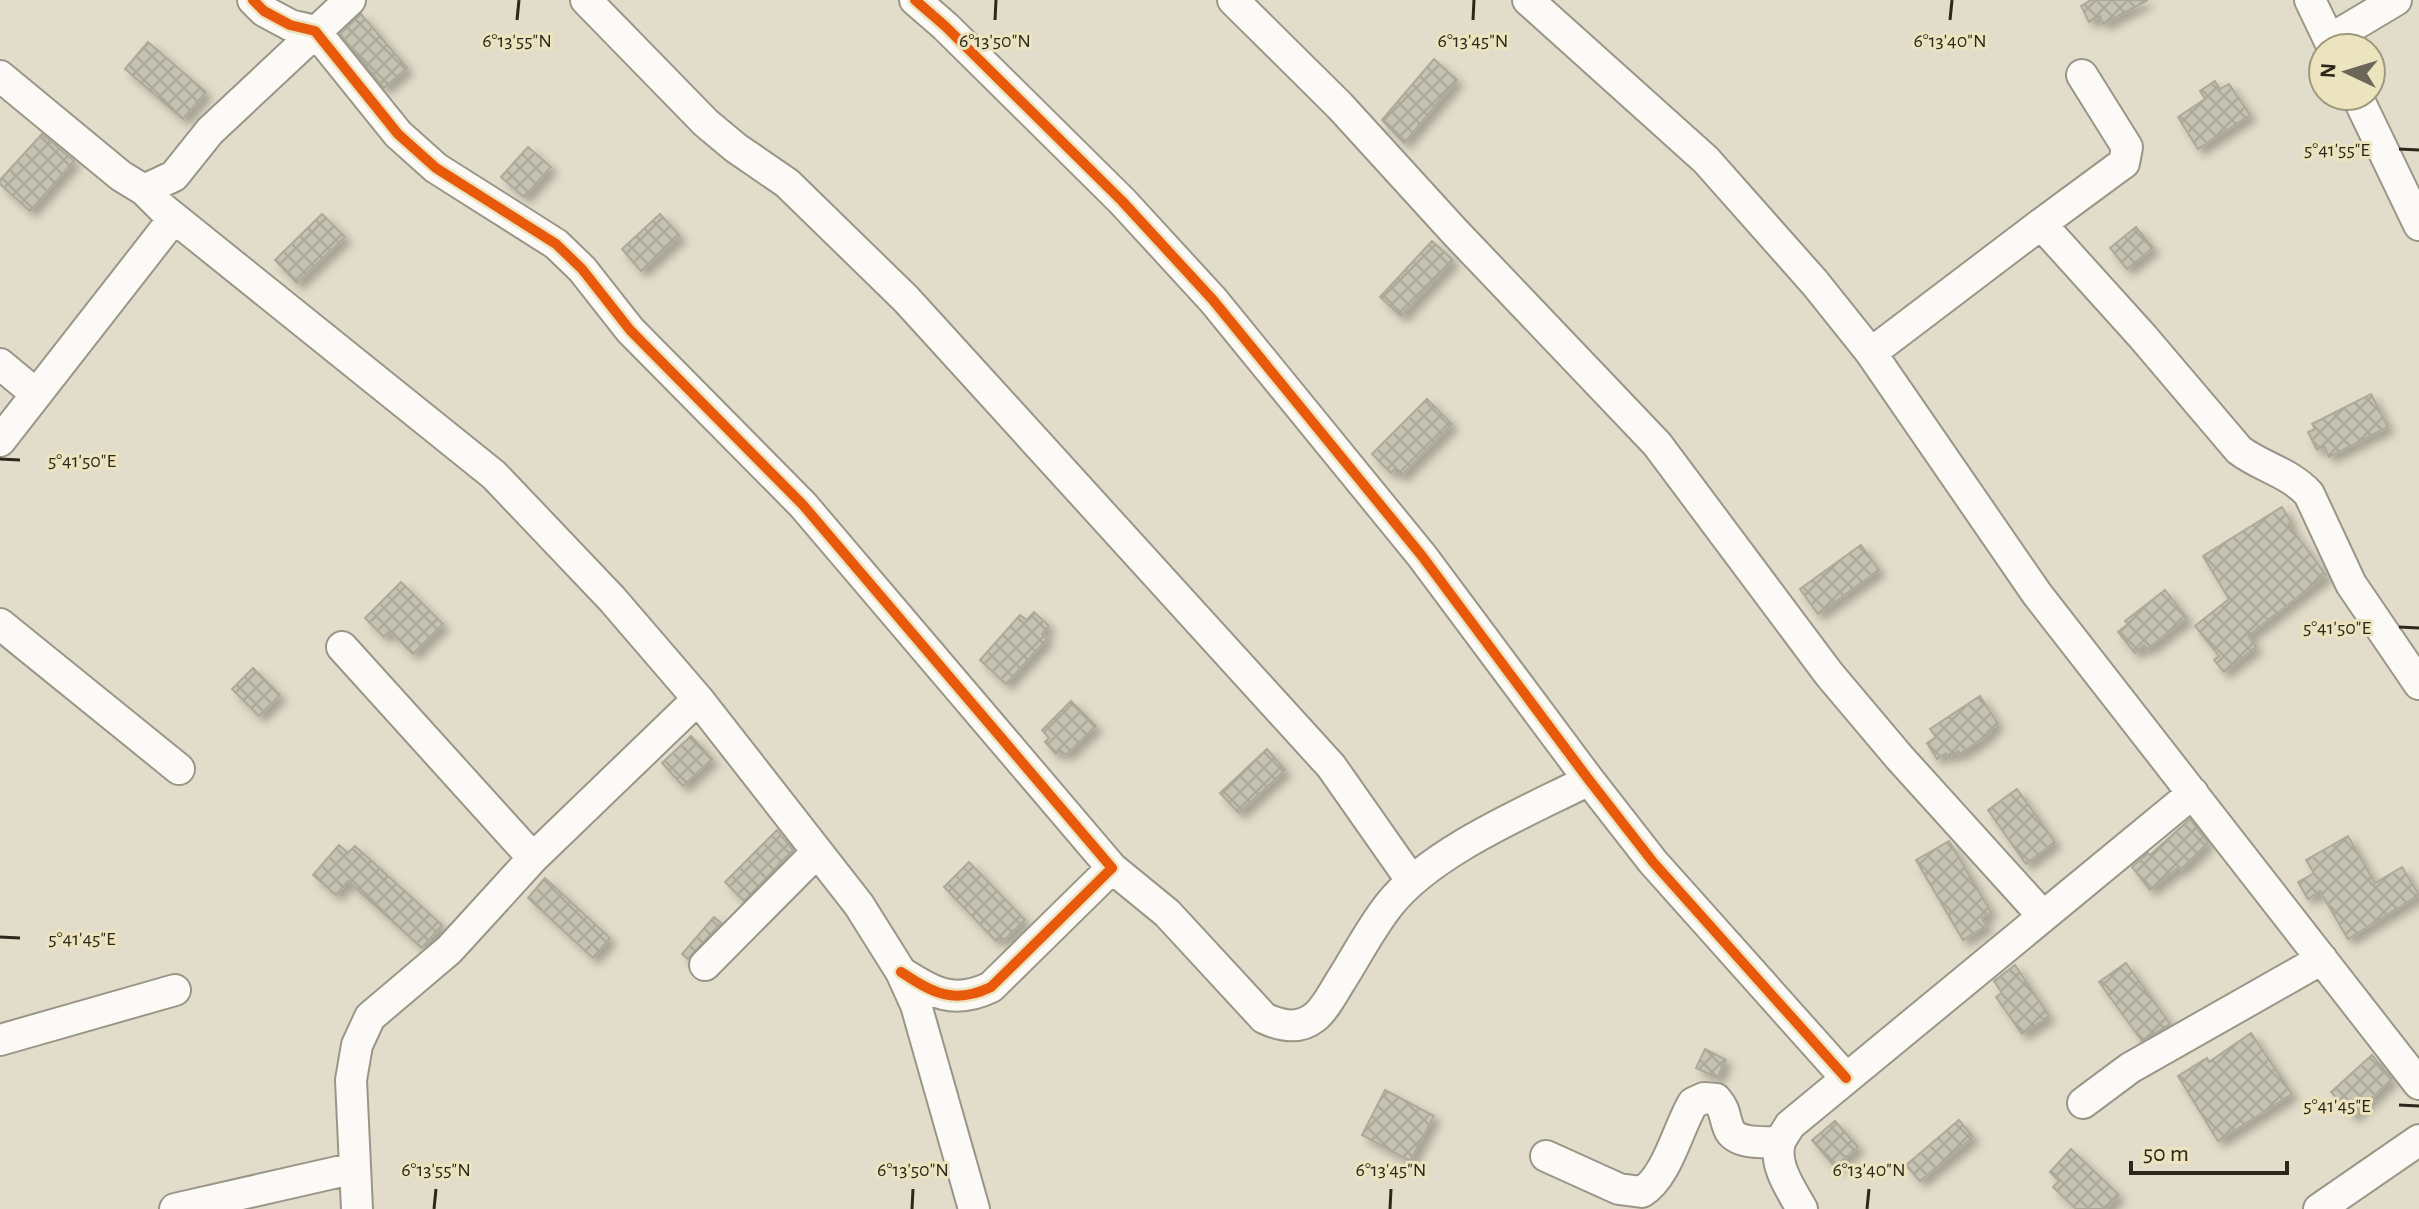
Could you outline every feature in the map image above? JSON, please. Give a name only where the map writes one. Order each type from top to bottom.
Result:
[{"type":"street","points":[[253,0],[264,11],[290,25],[315,31],[398,134],[436,168],[556,244],[582,269],[630,330],[803,505],[1112,868],[1167,913],[1264,1018],[1279,1025],[1297,1026],[1315,1017],[1332,996],[1389,905],[1411,880],[1483,834],[1589,780]]},
{"type":"street","points":[[144,190],[174,176],[210,131],[350,0]]},
{"type":"street","points":[[586,0],[706,123],[787,183],[906,299],[1331,766],[1411,880]]},
{"type":"street","points":[[915,0],[1111,190],[1213,300],[1422,556],[1653,862],[1846,1078]]},
{"type":"street","points":[[1233,0],[1340,106],[1657,444],[1829,674],[1899,757],[2043,916]]},
{"type":"street","points":[[1528,0],[1706,160],[1815,283],[1871,353],[2037,594],[2419,1084]]},
{"type":"street","points":[[2310,0],[2325,32]]},
{"type":"street","points":[[2349,32],[2396,0]]},
{"type":"street","points":[[1871,353],[2117,168],[2126,156],[2127,147],[2082,75]]},
{"type":"street","points":[[0,76],[494,475],[612,599],[698,699],[859,905],[901,972],[916,1005],[974,1209]]},
{"type":"street","points":[[2365,112],[2419,225]]},
{"type":"street","points":[[0,441],[174,218]]},
{"type":"street","points":[[2041,224],[2239,450],[2298,482],[2309,494],[2351,584],[2419,684]]},
{"type":"street","points":[[0,364],[35,393]]},
{"type":"street","points":[[0,624],[179,769]]},
{"type":"street","points":[[342,647],[533,858]]},
{"type":"street","points":[[357,1209],[351,1080],[357,1045],[370,1017],[449,950],[533,858],[698,699]]},
{"type":"street","points":[[1802,1209],[1780,1159],[1780,1142],[1790,1125],[2193,793]]},
{"type":"street","points":[[705,965],[817,852]]},
{"type":"street","points":[[901,972],[928,990],[971,997],[991,987],[1112,868]]},
{"type":"street","points":[[2083,1103],[2130,1068],[2322,959]]},
{"type":"street","points":[[0,1040],[175,990]]},
{"type":"street","points":[[1546,1156],[1619,1189],[1642,1192],[1651,1187],[1659,1175],[1693,1103],[1704,1098],[1716,1099],[1727,1111],[1733,1135],[1750,1141],[1780,1142]]},
{"type":"street","points":[[2319,1209],[2419,1140]]},
{"type":"street","points":[[175,1209],[355,1168]]},
{"type":"building","points":[[2091,0],[2148,0],[2103,24],[2100,16],[2089,22],[2081,6]]},
{"type":"building","points":[[361,14],[407,68],[384,88],[340,34]]},
{"type":"building","points":[[148,42],[206,92],[183,119],[125,69]]},
{"type":"building","points":[[1434,59],[1457,80],[1404,143],[1382,120]]},
{"type":"building","points":[[2215,81],[2220,89],[2229,84],[2250,115],[2198,149],[2178,117],[2205,99],[2200,91]]},
{"type":"building","points":[[42,134],[74,161],[30,211],[0,184],[0,180]]},
{"type":"building","points":[[528,147],[551,167],[524,197],[501,177]]},
{"type":"building","points":[[322,214],[345,237],[297,283],[275,260]]},
{"type":"building","points":[[660,214],[680,236],[641,271],[622,249]]},
{"type":"building","points":[[2136,227],[2153,248],[2127,269],[2110,248]]},
{"type":"building","points":[[1432,241],[1453,260],[1401,316],[1380,297]]},
{"type":"building","points":[[2371,394],[2388,427],[2329,457],[2324,446],[2317,450],[2308,432],[2315,429],[2312,424]]},
{"type":"building","points":[[1427,399],[1452,424],[1401,476],[1395,469],[1391,473],[1372,454]]},
{"type":"building","points":[[2282,507],[2291,522],[2288,524],[2326,575],[2248,636],[2256,647],[2224,672],[2214,660],[2219,656],[2195,626],[2229,599],[2203,556]]},
{"type":"building","points":[[1861,545],[1879,570],[1818,614],[1800,589]]},
{"type":"building","points":[[401,582],[443,624],[413,654],[390,631],[384,637],[365,618]]},
{"type":"building","points":[[2165,590],[2187,618],[2147,649],[2144,645],[2135,653],[2118,632],[2128,624],[2125,621]]},
{"type":"building","points":[[1034,612],[1049,626],[1042,634],[1047,639],[1006,684],[980,660],[1020,615],[1027,620]]},
{"type":"building","points":[[253,668],[280,695],[259,716],[232,689]]},
{"type":"building","points":[[1980,696],[1998,724],[1960,754],[1958,751],[1949,757],[1946,753],[1937,759],[1927,743],[1936,737],[1930,729]]},
{"type":"building","points":[[1071,701],[1096,726],[1066,755],[1060,750],[1056,754],[1045,742],[1049,738],[1042,730]]},
{"type":"building","points":[[691,736],[712,759],[683,786],[662,763]]},
{"type":"building","points":[[1267,749],[1285,770],[1239,813],[1220,793]]},
{"type":"building","points":[[2017,789],[2055,842],[2026,864],[1988,810]]},
{"type":"building","points":[[2190,819],[2208,843],[2181,869],[2179,867],[2150,890],[2132,867]]},
{"type":"building","points":[[777,830],[793,850],[744,901],[725,882]]},
{"type":"building","points":[[2348,836],[2375,883],[2402,867],[2419,895],[2348,939],[2320,891],[2308,899],[2298,882],[2314,873],[2306,860]]},
{"type":"building","points":[[1949,841],[1991,912],[1982,918],[1986,926],[1963,940],[1916,860]]},
{"type":"building","points":[[339,845],[348,853],[355,846],[442,925],[422,948],[348,881],[336,895],[313,875]]},
{"type":"building","points":[[969,862],[1025,920],[1004,940],[1000,937],[996,941],[944,887]]},
{"type":"building","points":[[545,878],[610,938],[593,958],[528,898]]},
{"type":"building","points":[[714,917],[721,923],[688,959],[682,954]]},
{"type":"building","points":[[2126,963],[2170,1024],[2142,1041],[2099,982]]},
{"type":"building","points":[[2015,965],[2049,1016],[2022,1034],[1996,997],[2002,993],[1994,981]]},
{"type":"building","points":[[2251,1033],[2292,1094],[2218,1141],[2178,1076],[2207,1058],[2209,1062]]},
{"type":"building","points":[[1705,1049],[1726,1060],[1717,1078],[1696,1068]]},
{"type":"building","points":[[2372,1055],[2392,1079],[2353,1116],[2331,1092]]},
{"type":"building","points":[[1385,1090],[1434,1116],[1410,1161],[1362,1135]]},
{"type":"building","points":[[1959,1120],[1973,1137],[1920,1181],[1906,1165]]},
{"type":"building","points":[[1835,1121],[1858,1147],[1835,1167],[1812,1140]]},
{"type":"building","points":[[2071,1149],[2119,1195],[2105,1209],[2076,1209],[2053,1187],[2059,1181],[2050,1172]]},
{"type":"cycle path","points":[[253,0],[264,11],[290,25],[315,31],[398,134],[436,168],[556,244],[582,269],[630,330],[803,505],[1112,868],[991,987],[955,996],[934,991],[901,972]]},
{"type":"cycle path","points":[[915,0],[1122,201],[1213,300],[1422,556],[1653,862],[1846,1078]]}]
